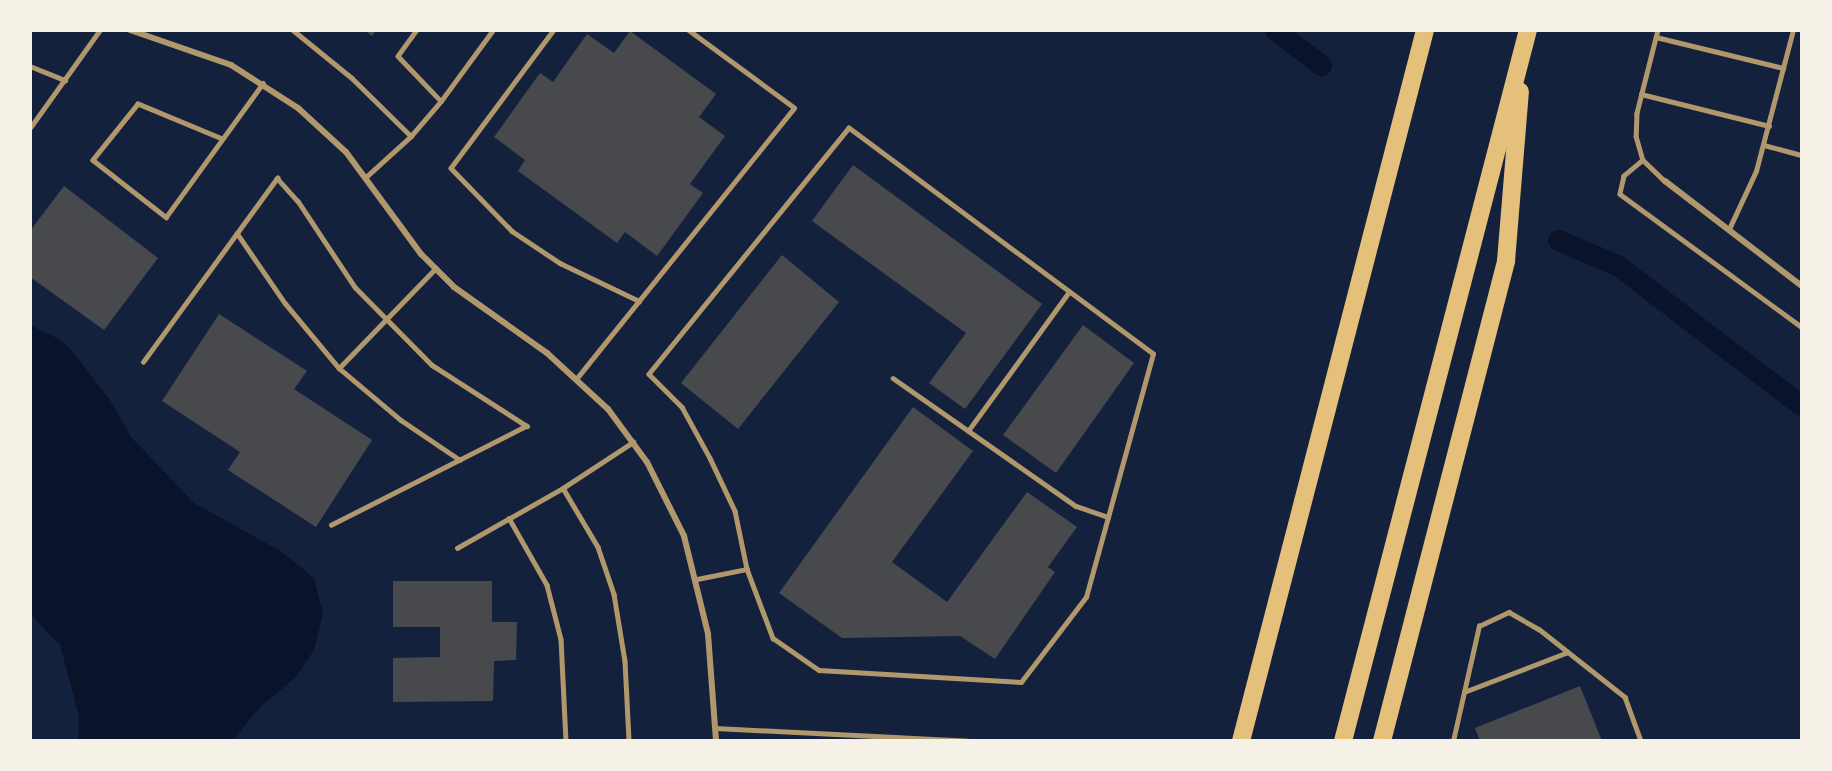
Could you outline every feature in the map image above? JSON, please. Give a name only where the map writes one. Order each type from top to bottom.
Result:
[{"type":"highway","points":[[1241,741],[1425,30]]},
{"type":"highway","points":[[1343,741],[1526,36]]},
{"type":"highway","points":[[1382,741],[1506,261],[1526,36]]},
{"type":"street","points":[[134,31],[201,52],[263,83],[323,129],[366,177],[436,268],[478,307],[577,378],[633,442],[663,491],[697,579],[708,634],[716,741]]},
{"type":"street","points":[[1665,181],[1802,286]]},
{"type":"lane","points":[[30,128],[100,30]]},
{"type":"lane","points":[[293,30],[352,78],[411,136]]},
{"type":"lane","points":[[417,30],[398,56],[441,101]]},
{"type":"lane","points":[[366,177],[411,136],[441,101],[493,30]]},
{"type":"lane","points":[[554,30],[451,168],[512,231],[560,263],[639,301]]},
{"type":"lane","points":[[577,378],[794,108],[688,30]]},
{"type":"lane","points":[[1658,30],[1641,94],[1636,136],[1643,160],[1665,181]]},
{"type":"lane","points":[[1729,230],[1764,145],[1793,30]]},
{"type":"lane","points":[[1656,37],[1784,68]]},
{"type":"lane","points":[[30,66],[65,80]]},
{"type":"lane","points":[[222,140],[138,104],[93,160],[166,217],[222,140],[263,83]]},
{"type":"lane","points":[[1641,94],[1769,126]]},
{"type":"lane","points":[[849,128],[1153,354],[1108,517],[1086,597],[1021,682],[819,670],[773,638],[747,569],[735,510],[682,408],[649,374],[849,128]]},
{"type":"lane","points":[[1764,145],[1802,155]]},
{"type":"lane","points":[[1643,160],[1624,176],[1620,194],[1802,327]]},
{"type":"lane","points":[[143,362],[277,178],[298,201],[355,287],[432,365],[527,426],[332,525]]},
{"type":"lane","points":[[237,233],[285,303],[339,368],[401,420],[460,460]]},
{"type":"lane","points":[[339,368],[436,268]]},
{"type":"lane","points":[[968,431],[1069,292]]},
{"type":"lane","points":[[893,378],[1076,507],[1108,517]]},
{"type":"lane","points":[[457,548],[563,488],[633,442]]},
{"type":"lane","points":[[563,488],[598,547],[614,594],[625,661],[629,741]]},
{"type":"lane","points":[[509,518],[547,585],[555,618],[566,696],[566,741]]},
{"type":"lane","points":[[697,579],[747,569]]},
{"type":"lane","points":[[1453,741],[1479,626],[1509,612],[1568,652],[1625,697],[1641,741]]},
{"type":"lane","points":[[1464,692],[1568,652]]},
{"type":"lane","points":[[715,728],[968,741]]},
{"type":"water","points":[[30,325],[61,340],[74,353],[110,400],[131,437],[194,503],[282,552],[314,578],[323,614],[314,650],[295,678],[260,707],[232,741],[78,741],[79,716],[60,645],[30,614]]},
{"type":"building","points":[[364,30],[376,30],[372,36]]},
{"type":"building","points":[[630,31],[716,94],[699,117],[725,136],[690,184],[703,193],[657,256],[625,232],[617,243],[518,171],[525,160],[494,137],[540,73],[553,82],[587,34],[614,53]]},
{"type":"building","points":[[853,165],[1042,304],[965,409],[929,383],[966,333],[812,221]]},
{"type":"building","points":[[64,186],[158,258],[104,330],[30,277],[30,231]]},
{"type":"building","points":[[782,255],[839,302],[738,429],[681,383]]},
{"type":"building","points":[[219,314],[307,371],[294,389],[372,440],[316,527],[228,470],[240,452],[162,401]]},
{"type":"building","points":[[1083,325],[1134,363],[1056,473],[1003,435]]},
{"type":"building","points":[[913,407],[973,451],[892,562],[947,602],[1027,492],[1077,527],[1048,567],[1055,572],[995,659],[960,636],[842,638],[779,593]]},
{"type":"building","points":[[393,581],[492,581],[492,622],[517,622],[516,660],[494,661],[493,701],[393,702],[393,658],[440,657],[440,627],[393,627]]},
{"type":"building","points":[[1580,686],[1602,741],[1480,741],[1475,728]]},
{"type":"waterway","points":[[1275,30],[1321,65]]},
{"type":"waterway","points":[[1558,240],[1617,265],[1802,406]]}]
